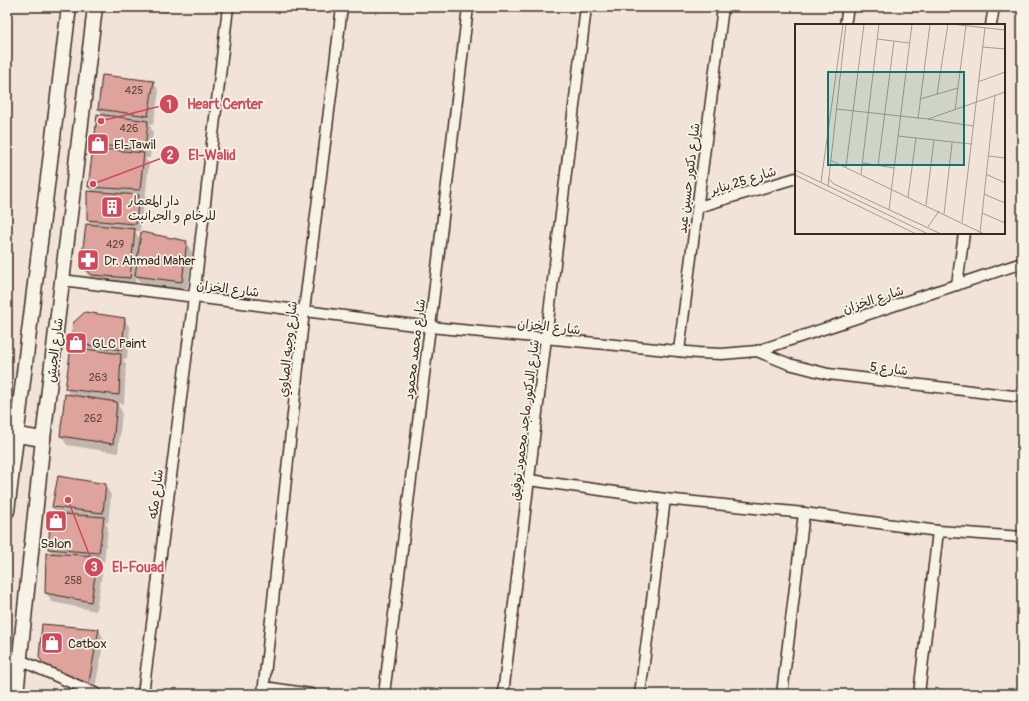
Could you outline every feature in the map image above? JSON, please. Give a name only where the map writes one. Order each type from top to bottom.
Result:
[{"type":"street","name":"شارع الجيش","points":[[7,511],[69,7]]},
{"type":"street","name":"شارع الجيش","points":[[16,694],[43,439],[95,7]]},
{"type":"street","name":"شارع مكه","points":[[143,694],[194,297],[228,7]]},
{"type":"street","name":"شارع وجيه الصاوي","points":[[263,691],[304,310],[342,7]]},
{"type":"street","name":"شارع محمد محمود","points":[[384,694],[468,7]]},
{"type":"street","name":"شارع الدكتور ماجد محمود توفيق","points":[[503,694],[586,7]]},
{"type":"street","name":"شارع دكتور حسين عيد","points":[[679,351],[723,7]]},
{"type":"street","points":[[845,24],[848,7]]},
{"type":"street","points":[[992,24],[994,7]]},
{"type":"street","name":"شارع 25 يناير","points":[[698,207],[795,178]]},
{"type":"street","points":[[957,285],[964,234]]},
{"type":"street","name":"شارع الخزان","points":[[62,280],[430,327],[722,354],[757,351],[1022,263]]},
{"type":"street","name":"شارع 5","points":[[757,351],[789,364],[828,374],[1022,397]]},
{"type":"street","points":[[16,435],[43,439]]},
{"type":"street","points":[[529,480],[665,499],[804,513],[938,531],[1022,537]]},
{"type":"street","points":[[640,694],[665,499]]},
{"type":"street","points":[[782,694],[804,513]]},
{"type":"street","points":[[919,694],[938,531]]},
{"type":"street","points":[[20,660],[97,694]]},
{"type":"street","points":[[263,691],[311,694]]},
{"type":"building","points":[[102,75],[154,81],[148,116],[98,109]]},
{"type":"building","points":[[97,114],[148,121],[145,149],[94,145]]},
{"type":"building","points":[[93,148],[144,153],[140,190],[88,187]]},
{"type":"building","name":"دار المعمار للرخام و الجرانبت","points":[[87,191],[139,195],[136,224],[87,220]]},
{"type":"building","points":[[86,224],[135,229],[130,278],[92,275],[81,264]]},
{"type":"building","points":[[141,232],[187,241],[182,282],[135,276]]},
{"type":"building","points":[[85,312],[125,318],[122,350],[71,343],[73,323]]},
{"type":"building","points":[[71,347],[121,354],[119,395],[65,389]]},
{"type":"building","points":[[65,394],[117,402],[113,444],[60,436]]},
{"type":"building","points":[[58,476],[106,484],[103,513],[52,507]]},
{"type":"building","points":[[51,513],[104,517],[99,553],[48,549]]},
{"type":"building","points":[[46,553],[98,556],[91,602],[45,593]]},
{"type":"building","points":[[42,624],[99,629],[88,687],[50,673],[39,657]]},
{"type":"place","name":"Heart Center","points":[[101,121]]},
{"type":"place","name":"El-Tawil","points":[[98,144]]},
{"type":"place","name":"El-Walid","points":[[93,184]]},
{"type":"place","name":"دار المعمار للرخام و الجرانبت","points":[[112,207]]},
{"type":"place","name":"Dr. Ahmad Maher","points":[[88,260]]},
{"type":"place","name":"GLC Paint","points":[[76,343]]},
{"type":"place","name":"El-Fouad","points":[[68,500]]},
{"type":"place","name":"Salon","points":[[56,521]]},
{"type":"place","name":"Catbox","points":[[52,643]]}]
